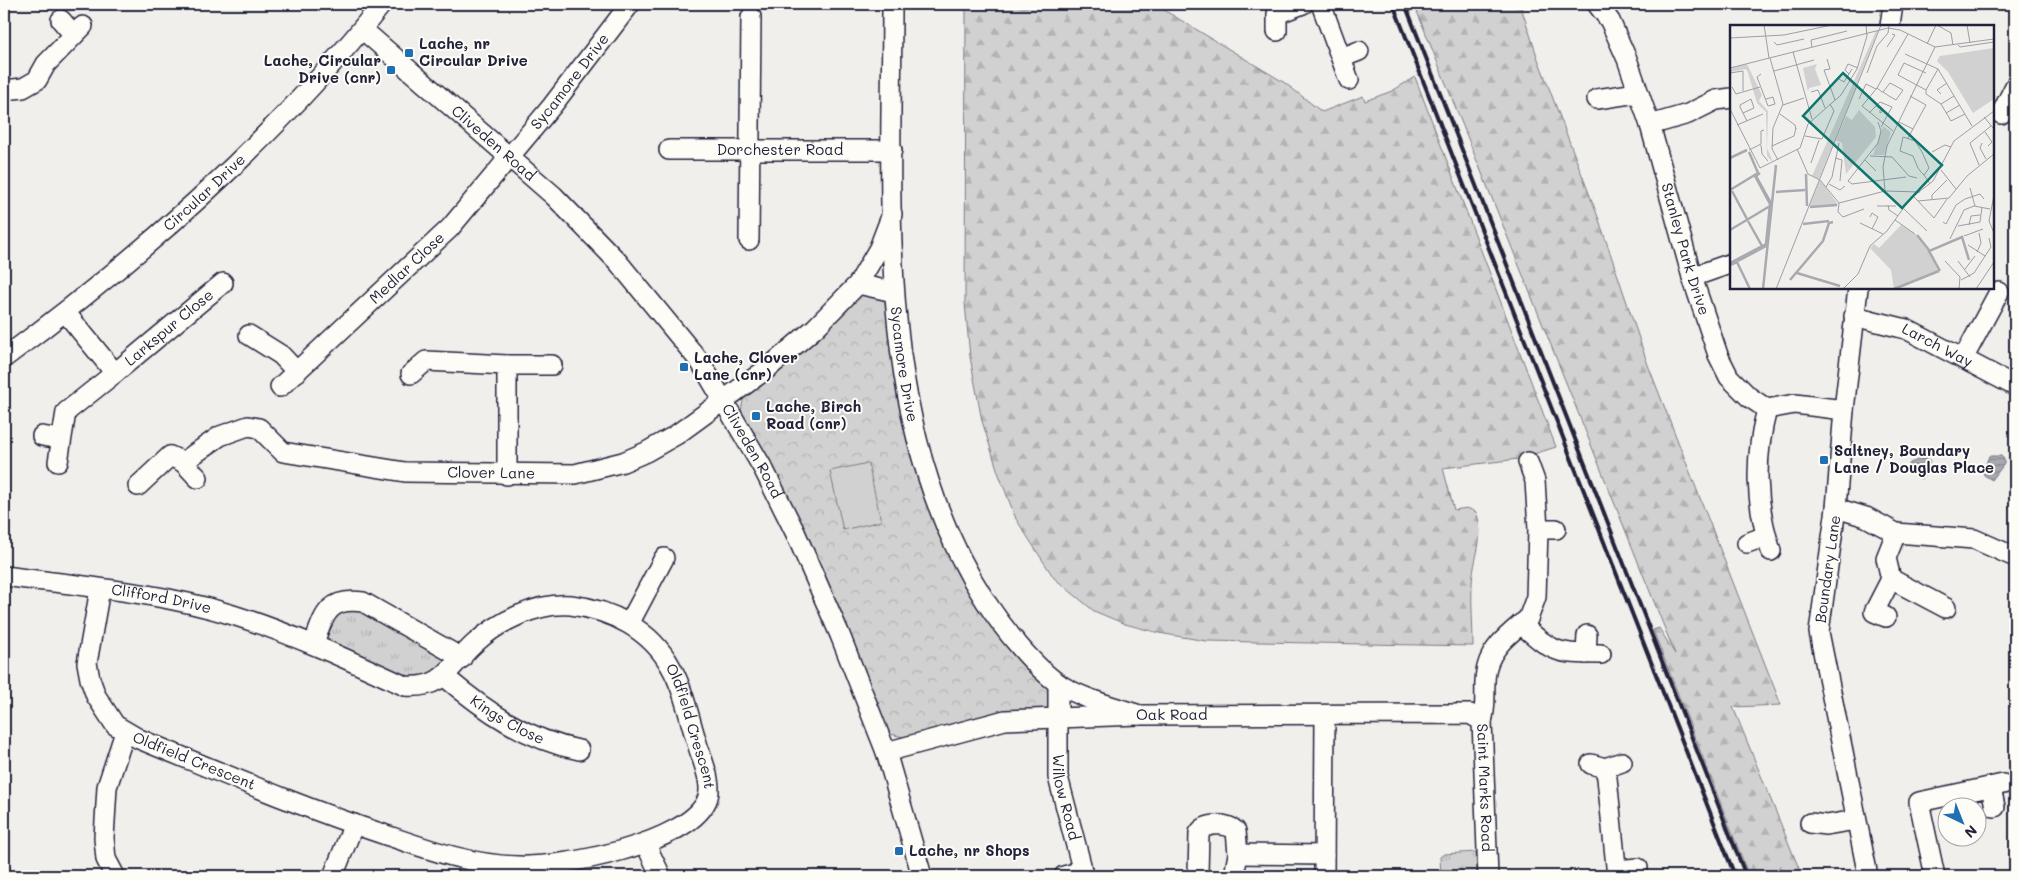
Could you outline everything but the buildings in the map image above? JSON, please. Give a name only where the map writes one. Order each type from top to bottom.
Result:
[{"type":"street","name":"Circular Drive","points":[[4,358],[66,313],[210,190],[362,29],[382,4]]},
{"type":"street","name":"Sycamore Drive","points":[[509,157],[552,106],[630,4]]},
{"type":"street","name":"Sycamore Drive","points":[[892,4],[894,292],[912,418],[925,467],[955,549],[965,570],[1010,636],[1058,683],[1084,696],[1139,714]]},
{"type":"street","points":[[1274,16],[1303,4]]},
{"type":"street","points":[[1321,4],[1349,80]]},
{"type":"street","name":"Stanley Park Drive","points":[[1597,4],[1610,21],[1627,59],[1637,93],[1650,125],[1708,330],[1729,377],[1749,397],[1767,409]]},
{"type":"street","points":[[1890,25],[1893,4]]},
{"type":"street","points":[[749,240],[751,17]]},
{"type":"street","points":[[4,90],[23,88],[37,80],[46,64],[79,30],[61,20]]},
{"type":"street","name":"Cliveden Road","points":[[362,29],[554,196],[618,262],[701,363],[725,401],[796,532],[858,678],[886,752],[922,876]]},
{"type":"street","points":[[1341,58],[1359,51]]},
{"type":"street","points":[[2003,116],[2015,86]]},
{"type":"street","points":[[1597,99],[1637,93]]},
{"type":"street","points":[[1650,125],[1688,114],[1716,100],[1730,98]]},
{"type":"street","name":"Dorchester Road","points":[[669,150],[892,150]]},
{"type":"street","name":"Medlar Close","points":[[280,387],[450,228],[509,157]]},
{"type":"street","name":"Clover Lane","points":[[183,462],[220,436],[248,426],[258,428],[283,452],[405,472],[507,475],[575,474],[623,462],[646,452],[676,435],[725,401],[815,328],[858,284],[879,248],[892,214]]},
{"type":"street","points":[[1692,278],[1730,263]]},
{"type":"street","name":"Larkspur Close","points":[[58,462],[51,438],[66,412],[223,283]]},
{"type":"street","points":[[858,284],[894,292]]},
{"type":"street","name":"Boundary Lane","points":[[1858,289],[1844,410],[1836,508],[1819,632],[1868,876]]},
{"type":"street","points":[[1963,359],[2000,293]]},
{"type":"street","name":"Larkspur Close","points":[[66,313],[115,372]]},
{"type":"street","name":"Larch Way","points":[[1854,316],[1906,329],[2015,386]]},
{"type":"street","points":[[249,335],[281,355],[297,372]]},
{"type":"street","points":[[412,367],[426,362],[552,365]]},
{"type":"street","points":[[507,365],[507,475]]},
{"type":"street","points":[[1747,543],[1768,544],[1756,489],[1762,430],[1767,409],[1795,404],[1844,410]]},
{"type":"street","points":[[138,486],[170,456],[183,462],[198,478]]},
{"type":"street","points":[[1482,721],[1486,709],[1486,668],[1493,651],[1528,619],[1536,597],[1547,529],[1535,481],[1528,462]]},
{"type":"street","points":[[1836,508],[1866,517],[1896,533],[1974,539],[2015,557]]},
{"type":"street","points":[[1886,617],[1874,612],[1891,580],[1886,558],[1896,533]]},
{"type":"street","points":[[630,622],[664,558]]},
{"type":"street","name":"Clifford Drive","points":[[4,576],[161,597],[232,614],[314,643],[390,679]]},
{"type":"street","points":[[1891,580],[1940,599]]},
{"type":"street","name":"Oldfield Crescent","points":[[100,589],[87,663],[90,679],[104,710],[115,725],[124,732],[354,824],[447,856],[489,864],[541,867],[576,861],[645,843],[685,825],[699,815],[709,797],[708,783],[678,683],[671,666],[652,642],[630,622],[600,611],[569,605],[542,608],[513,617],[475,644],[445,677],[419,687],[405,686],[390,679]]},
{"type":"street","points":[[314,643],[324,616],[337,602],[347,600],[362,602],[462,658]]},
{"type":"street","points":[[1521,624],[1546,647],[1566,653],[1593,654],[1587,635]]},
{"type":"street","name":"Kings Close","points":[[445,677],[474,701],[520,729],[543,740],[579,750]]},
{"type":"street","points":[[1057,716],[1058,683]]},
{"type":"street","name":"Oak Road","points":[[886,752],[1005,720],[1057,716],[1463,713]]},
{"type":"street","name":"Saint Marks Road","points":[[1463,713],[1470,714],[1482,721],[1488,876]]},
{"type":"street","points":[[1324,876],[1325,715]]},
{"type":"street","name":"Willow Road","points":[[1057,716],[1058,777],[1083,874]]},
{"type":"street","points":[[115,876],[106,859],[104,838],[107,787],[124,732]]},
{"type":"street","points":[[1606,765],[1617,873],[1638,868]]},
{"type":"street","points":[[1935,876],[1919,802],[1997,785],[1995,807]]},
{"type":"street","points":[[1820,830],[1856,820]]},
{"type":"street","points":[[333,876],[354,824]]},
{"type":"street","points":[[1200,876],[1199,833],[1205,826],[1230,826],[1236,831],[1238,854],[1234,876]]},
{"type":"street","points":[[645,843],[661,876]]},
{"type":"street","points":[[1238,854],[1324,855]]},
{"type":"street","points":[[1064,876],[1083,874]]},
{"type":"green space","points":[[966,4],[1154,4],[1285,83],[1322,112],[1363,96],[1365,101],[1392,91],[1415,77],[1556,447],[1518,459],[1443,468],[1454,510],[1467,508],[1476,512],[1479,521],[1479,539],[1472,584],[1473,646],[1206,641],[1159,633],[1125,624],[1094,611],[1054,578],[1016,519],[998,472],[982,421],[970,357],[965,303]]},
{"type":"green space","points":[[1414,4],[1520,4],[1538,59],[1598,217],[1648,365],[1781,705],[1733,707],[1802,876],[1749,876],[1653,630],[1659,628],[1675,654]]},
{"type":"green space","points":[[869,291],[883,292],[889,305],[927,494],[1046,677],[1053,702],[1045,710],[908,738],[890,734],[884,727],[875,698],[837,608],[766,457],[741,411],[744,395],[854,296]]},
{"type":"green space","points":[[868,463],[881,521],[843,530],[830,471]]},
{"type":"green space","points":[[356,605],[445,658],[444,664],[436,675],[404,679],[329,644],[324,638],[329,616]]},
{"type":"green space","points":[[1476,852],[1477,876],[1441,876],[1440,857],[1444,854]]},
{"type":"shaded area","points":[[1989,456],[2001,456],[2004,459],[2004,464],[1992,480],[1984,475],[1983,471]]},
{"type":"shaded area","points":[[1926,457],[1930,461],[1921,479],[1907,468],[1910,463]]},
{"type":"railway","points":[[1393,4],[1735,876]]},
{"type":"railway","points":[[1405,4],[1746,876]]},
{"type":"place","name":"Lache, nr Circular Drive","points":[[409,53]]},
{"type":"place","name":"Lache, Circular Drive (cnr)","points":[[391,70]]},
{"type":"place","name":"Lache, Clover Lane (cnr)","points":[[684,367]]},
{"type":"place","name":"Lache, Birch Road (cnr)","points":[[756,416]]},
{"type":"place","name":"Saltney, Boundary Lane / Douglas Place","points":[[1824,460]]},
{"type":"place","name":"Lache, nr Shops","points":[[899,851]]}]
